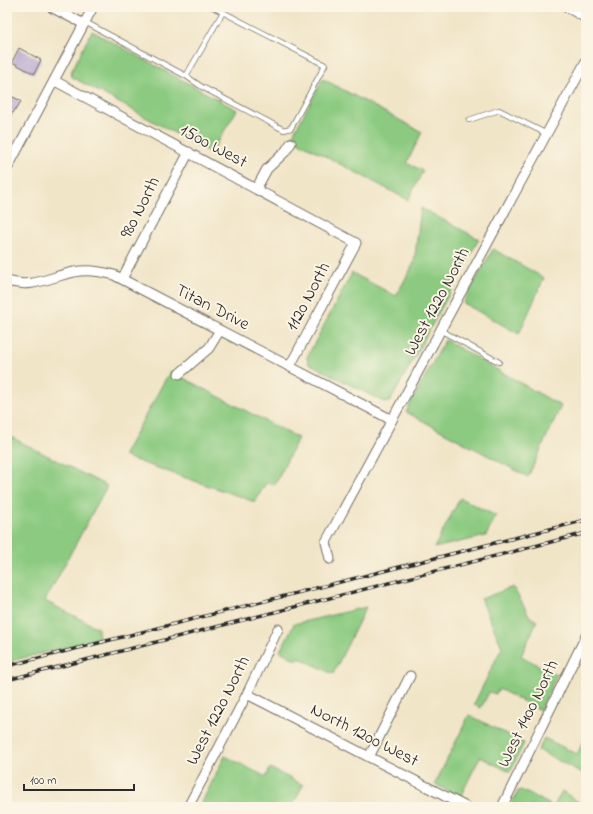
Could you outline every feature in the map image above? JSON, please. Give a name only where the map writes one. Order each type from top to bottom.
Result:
[{"type":"street","points":[[51,7],[84,23]]},
{"type":"street","points":[[7,169],[93,7]]},
{"type":"street","points":[[567,7],[586,18]]},
{"type":"street","name":"West 1220 North","points":[[330,559],[326,542],[586,61]]},
{"type":"street","name":"1500 West","points":[[55,81],[356,243]]},
{"type":"street","points":[[256,189],[267,169],[285,152],[291,143]]},
{"type":"street","name":"980 North","points":[[122,279],[188,152]]},
{"type":"street","name":"1120 North","points":[[290,366],[356,243]]},
{"type":"street","name":"Titan Drive","points":[[7,282],[30,285],[72,272],[104,272],[122,279],[392,420]]},
{"type":"street","points":[[179,374],[209,348],[220,330]]},
{"type":"street","name":"West 1220 North","points":[[188,807],[278,629]]},
{"type":"street","name":"West 1400 North","points":[[502,807],[586,636]]},
{"type":"street","points":[[369,757],[410,676]]},
{"type":"street","name":"North 1200 West","points":[[246,694],[466,807]]},
{"type":"lane","points":[[84,23],[186,76],[202,87],[284,130],[291,128],[325,65],[213,7]]},
{"type":"lane","points":[[186,76],[223,12]]},
{"type":"lane","points":[[469,120],[499,110],[547,134]]},
{"type":"lane","points":[[440,330],[499,362]]},
{"type":"green space","points":[[92,31],[237,110],[211,153],[72,77],[71,72]]},
{"type":"green space","points":[[323,79],[422,132],[407,163],[423,171],[408,200],[291,138]]},
{"type":"green space","points":[[421,208],[479,239],[391,400],[389,402],[384,402],[308,363],[307,357],[352,273],[396,296],[414,263]]},
{"type":"green space","points":[[493,249],[544,278],[519,334],[463,303]]},
{"type":"green space","points":[[445,340],[561,406],[528,477],[406,412]]},
{"type":"green space","points":[[170,371],[298,438],[275,485],[266,483],[255,502],[123,456]]},
{"type":"green space","points":[[7,435],[107,486],[45,601],[98,628],[99,639],[7,662]]},
{"type":"green space","points":[[460,498],[496,516],[486,536],[434,548]]},
{"type":"green space","points":[[513,587],[530,617],[537,621],[521,656],[557,675],[540,710],[499,689],[496,694],[489,692],[481,708],[474,704],[502,647],[481,599]]},
{"type":"green space","points":[[366,607],[333,674],[298,657],[296,660],[280,651],[294,624]]},
{"type":"green space","points":[[469,715],[524,743],[510,772],[480,757],[460,797],[435,784]]},
{"type":"green space","points":[[586,737],[586,775],[538,750],[544,738],[577,754]]},
{"type":"green space","points":[[225,756],[266,777],[270,768],[303,785],[292,807],[204,807],[201,804]]},
{"type":"green space","points":[[521,790],[553,806],[562,791],[580,803],[578,807],[510,807],[518,791]]},
{"type":"building","points":[[19,48],[41,60],[34,74],[12,62]]},
{"type":"building","points":[[13,97],[21,101],[7,123],[7,108]]},
{"type":"railway","points":[[7,666],[586,520]]},
{"type":"railway","points":[[7,680],[586,533]]}]
